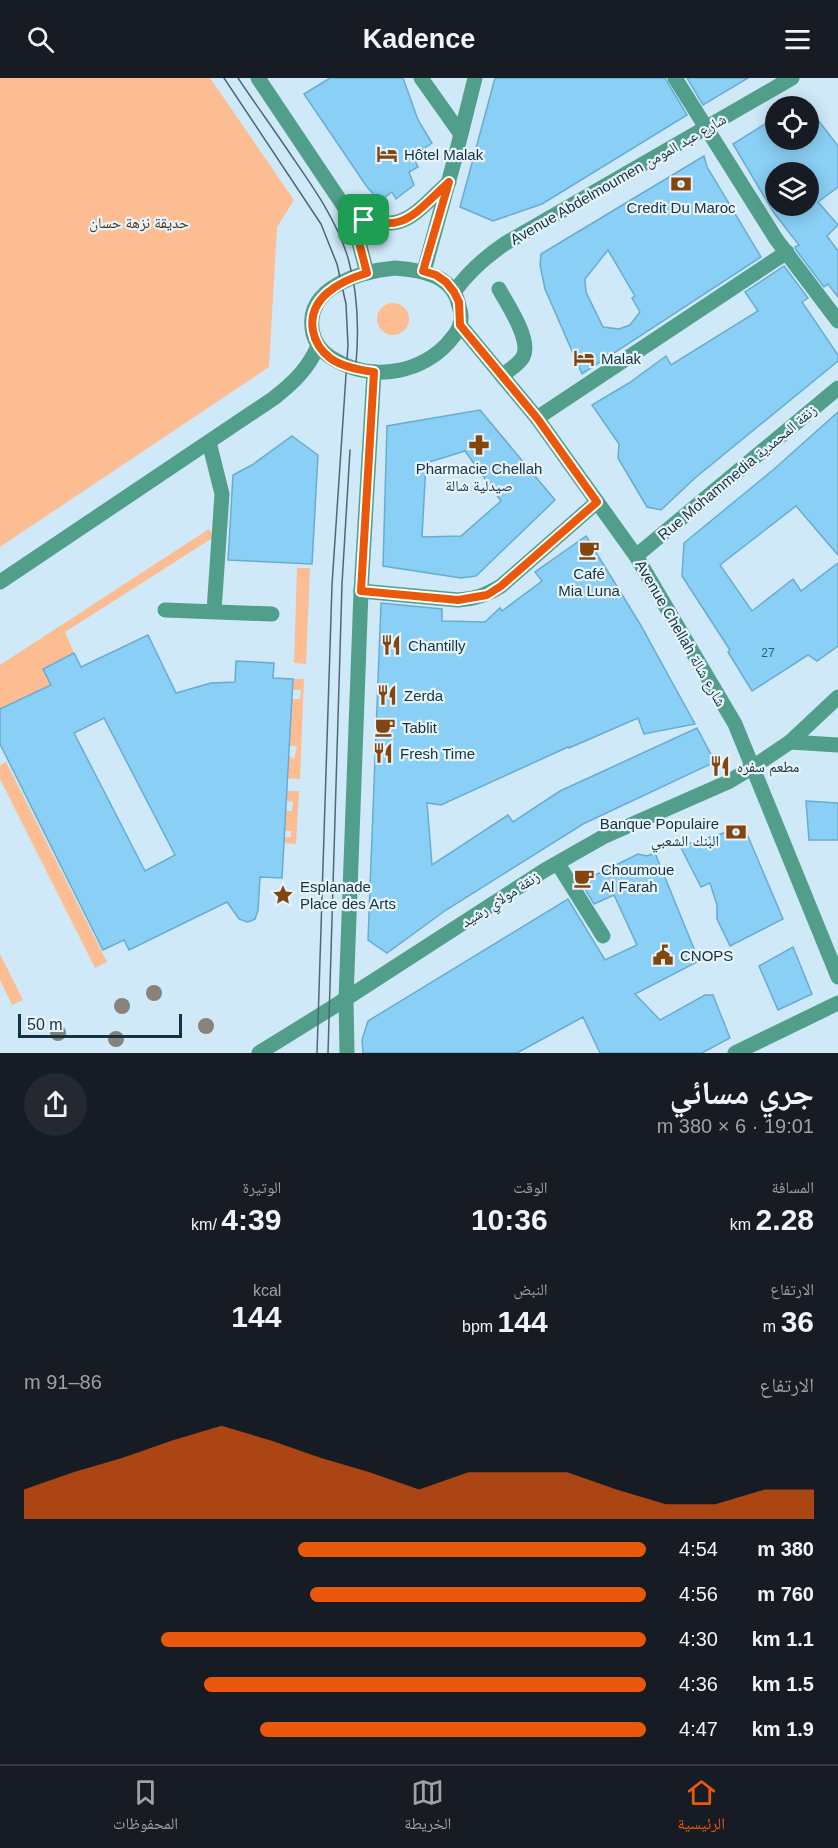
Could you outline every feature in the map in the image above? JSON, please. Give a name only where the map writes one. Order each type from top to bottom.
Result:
[{"type":"street","points":[[258,78],[347,211],[356,231],[367,273]]},
{"type":"street","points":[[421,78],[460,133]]},
{"type":"street","points":[[423,271],[449,182],[475,78]]},
{"type":"street","points":[[675,78],[705,128],[787,252],[838,321]]},
{"type":"street","name":"Avenue Abdelmoumen شارع عبد المومن","points":[[454,292],[481,260],[498,248],[792,78]]},
{"type":"street","points":[[347,211],[371,222],[397,222],[407,219],[422,209],[449,182]]},
{"type":"street","points":[[537,418],[787,252]]},
{"type":"street","points":[[395,268],[423,271],[436,275],[454,292],[459,302],[460,325],[447,343],[430,358],[403,370],[374,372],[355,369],[331,359],[318,346],[312,326],[317,304],[323,295],[332,288],[367,273],[395,268]]},
{"type":"street","points":[[498,288],[522,333],[526,346],[518,363],[502,376]]},
{"type":"street","name":"Avenue Chellah شارع شالة","points":[[460,325],[537,418],[636,556],[735,724],[838,977]]},
{"type":"street","points":[[0,582],[209,442],[292,383],[312,360],[318,346]]},
{"type":"street","points":[[347,1053],[346,999],[361,591],[374,372]]},
{"type":"street","name":"Rue Mohammedia زنقة المحمدية","points":[[636,556],[838,388]]},
{"type":"street","points":[[209,442],[222,494],[214,611]]},
{"type":"street","points":[[361,591],[458,600],[487,595],[501,586],[597,502]]},
{"type":"street","points":[[165,610],[272,614]]},
{"type":"street","name":"زنقة مولاي رشيد","points":[[259,1053],[545,870],[603,837],[728,782],[753,767],[790,742],[838,697]]},
{"type":"street","points":[[790,742],[838,745]]},
{"type":"street","points":[[558,864],[603,936]]},
{"type":"street","points":[[735,1053],[838,1003]]},
{"type":"green space","name":"حديقة نزهة حسان","points":[[0,78],[210,78],[294,200],[277,227],[269,367],[0,547]]},
{"type":"green space","points":[[393,303],[404,308],[409,319],[404,330],[393,335],[382,330],[377,319],[382,308]]},
{"type":"green space","points":[[209,529],[214,537],[65,632],[74,653],[43,669],[51,685],[0,709],[0,665]]},
{"type":"green space","points":[[297,568],[310,568],[306,664],[294,663]]},
{"type":"green space","points":[[293,679],[304,679],[300,779],[277,778],[289,756],[294,759],[297,746],[289,746],[292,699],[300,699],[301,690],[292,690]]},
{"type":"green space","points":[[6,762],[107,962],[95,968],[0,779],[0,765]]},
{"type":"green space","points":[[287,791],[299,791],[296,844],[284,843],[284,837],[291,837],[291,831],[284,831],[286,811],[292,811],[293,802],[286,801]]},
{"type":"green space","points":[[0,954],[23,1000],[12,1005],[0,980]]},
{"type":"building","points":[[330,78],[403,78],[418,120],[432,143],[413,156],[418,167],[409,172],[414,185],[396,199],[392,192],[380,201],[367,187],[304,94]]},
{"type":"building","points":[[495,78],[665,78],[687,115],[542,204],[493,221],[460,207]]},
{"type":"building","points":[[687,78],[748,78],[703,105]]},
{"type":"building","points":[[819,121],[838,146],[838,187],[819,201],[819,162],[765,162],[765,198],[733,144],[765,124],[765,150],[819,150]]},
{"type":"building","points":[[704,156],[707,167],[761,257],[582,374],[545,289],[540,265],[541,254]],"holes":[[[608,250],[635,296],[632,298],[640,312],[630,325],[619,329],[603,327],[586,292],[585,279]]]},
{"type":"building","points":[[819,203],[838,225],[827,236],[838,251],[838,297],[828,284],[824,287],[796,250],[795,247],[799,245],[776,216],[819,216]]},
{"type":"building","points":[[784,266],[808,298],[802,302],[838,355],[838,361],[695,478],[661,510],[647,507],[618,458],[619,444],[592,405],[629,383],[666,356],[671,365],[758,311],[745,292]]},
{"type":"building","points":[[480,410],[555,500],[476,576],[461,578],[383,566],[387,426]],"holes":[[[465,451],[501,501],[461,536],[422,537],[426,463]]]},
{"type":"building","points":[[838,412],[838,555],[796,506],[720,565],[752,611],[793,579],[801,591],[838,563],[838,646],[817,661],[808,655],[752,691],[728,652],[730,650],[682,576],[684,543],[773,470]]},
{"type":"building","points":[[292,436],[318,455],[312,564],[228,560],[233,475],[252,465]]},
{"type":"building","points":[[586,536],[640,624],[695,724],[644,734],[638,718],[441,805],[427,803],[432,865],[508,815],[513,822],[560,791],[697,728],[715,762],[583,824],[446,910],[387,953],[368,940],[381,603],[442,609],[442,621],[485,622],[500,608],[502,611],[542,581],[535,572]]},
{"type":"building","points":[[148,635],[176,693],[211,683],[235,682],[236,661],[274,663],[273,678],[293,679],[282,878],[260,877],[258,910],[255,919],[247,922],[239,919],[227,902],[129,950],[124,940],[103,950],[0,744],[0,709],[51,685],[43,669],[74,653],[81,667]],"holes":[[[104,718],[175,855],[145,871],[74,733]]]},
{"type":"building","points":[[806,801],[838,803],[838,840],[809,840]]},
{"type":"building","points":[[744,827],[783,919],[730,946],[717,919],[717,905],[710,883],[701,887],[680,846]]},
{"type":"building","points":[[655,853],[699,961],[635,994],[660,1020],[705,995],[713,995],[730,1038],[702,1053],[600,1053],[583,1017],[517,1053],[363,1053],[362,1040],[368,1021],[568,899],[605,960],[637,945],[614,895],[594,904],[585,889],[591,885],[587,879],[638,854],[647,856]]},
{"type":"building","points":[[793,947],[812,994],[778,1010],[759,966]]},
{"type":"tram line","points":[[224,78],[321,224],[337,264],[346,304],[348,345],[332,585],[317,1053]]},
{"type":"tram line","points":[[238,78],[317,194],[343,244],[356,297],[356,364]]},
{"type":"tram line","points":[[328,1053],[342,584],[350,450]]},
{"type":"place","name":"Hôtel Malak","points":[[387,154]]},
{"type":"place","name":"Credit Du Maroc","points":[[681,184]]},
{"type":"place","name":"Malak","points":[[584,358]]},
{"type":"place","name":"Pharmacie Chellah صيدلية شالة","points":[[479,445]]},
{"type":"place","name":"Café Mia Luna","points":[[589,550]]},
{"type":"place","name":"Chantilly","points":[[391,645]]},
{"type":"place","name":"Zerda","points":[[387,695]]},
{"type":"place","name":"Tablit","points":[[385,727]]},
{"type":"place","name":"Fresh Time","points":[[383,753]]},
{"type":"place","name":"مطعم سفره","points":[[720,766]]},
{"type":"place","name":"Banque Populaire البنك الشعبي","points":[[736,832]]},
{"type":"place","name":"Choumoue Al Farah","points":[[584,878]]},
{"type":"place","name":"Esplanade Place des Arts","points":[[283,895]]},
{"type":"place","name":"CNOPS","points":[[663,955]]},
{"type":"route","points":[[449,182],[423,271],[436,275],[454,292],[459,302],[460,325],[537,418],[597,502],[584,516],[501,586],[487,595],[458,600],[361,591],[374,372],[355,369],[331,359],[318,346],[312,326],[313,315],[323,295],[342,282],[367,273],[356,231],[347,211],[364,220],[386,223],[407,219],[422,209],[449,182]]}]
